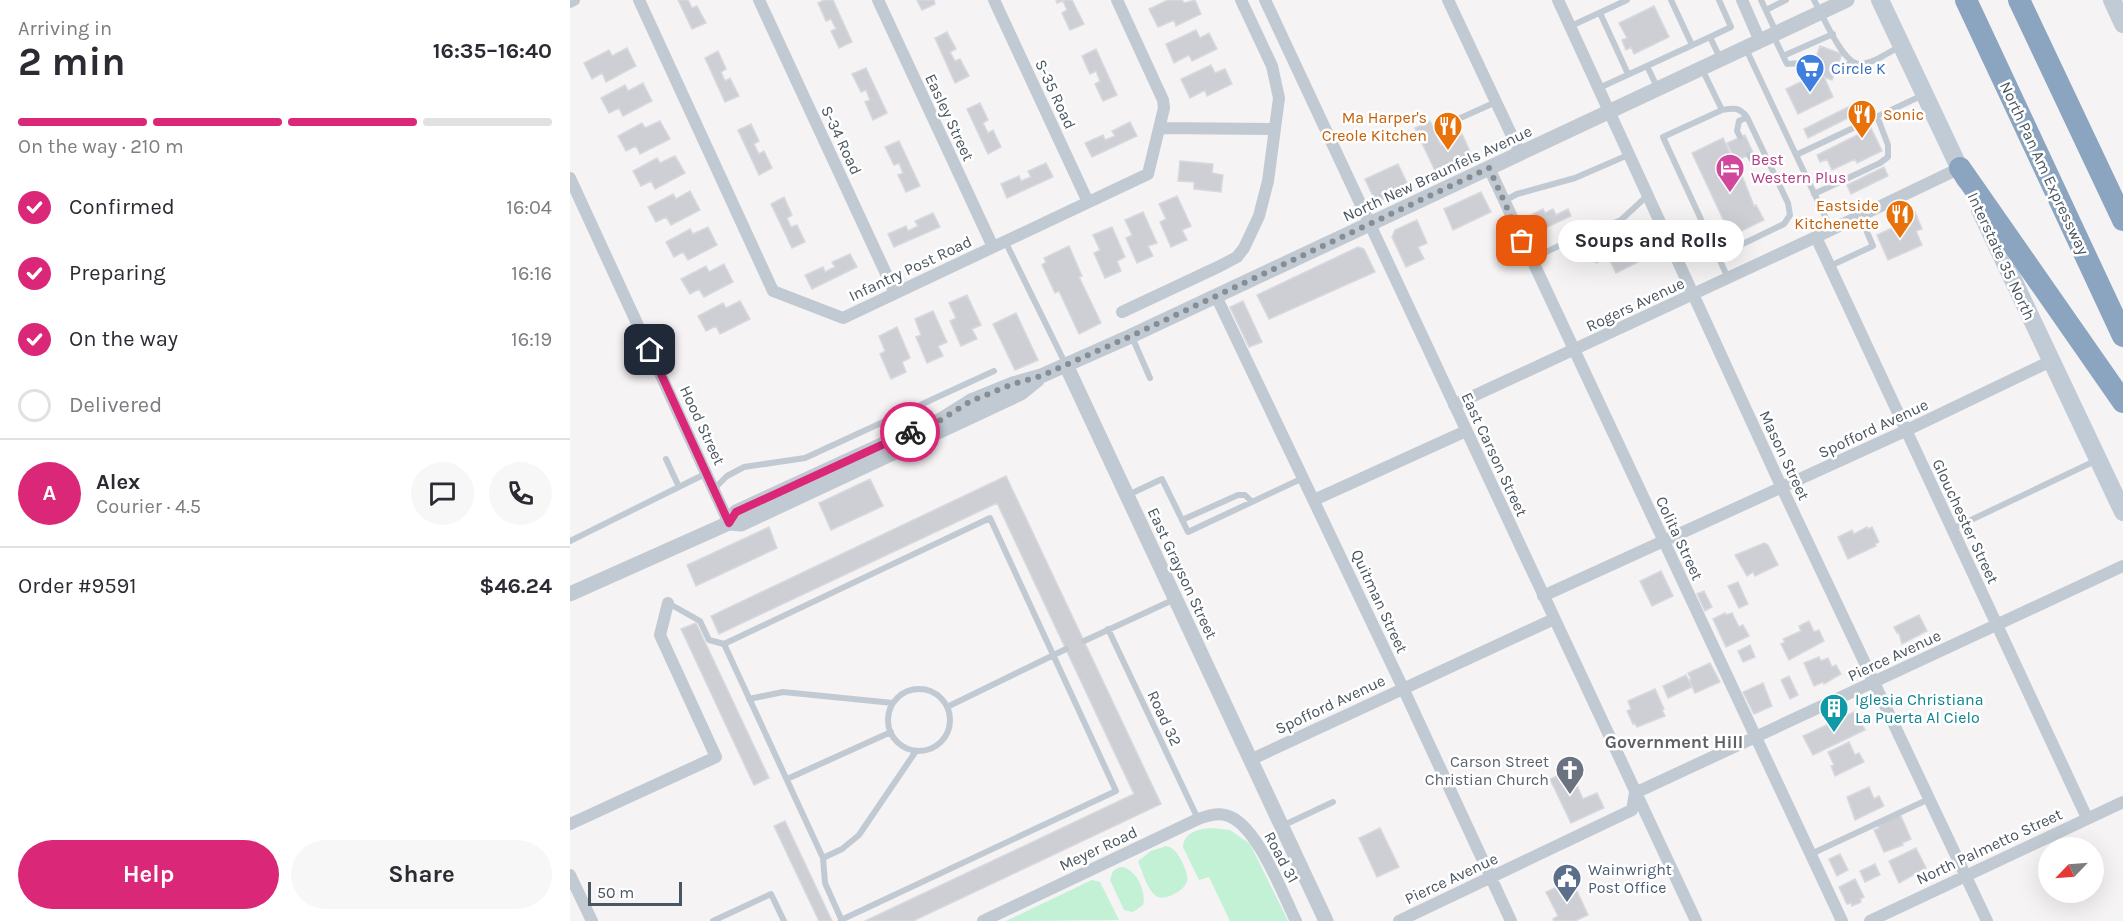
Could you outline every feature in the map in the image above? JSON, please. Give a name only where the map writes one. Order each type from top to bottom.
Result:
[{"type":"highway","name":"North Pan Am Expressway","points":[[1966,0],[2123,336]]},
{"type":"highway","points":[[2019,0],[2123,220]]},
{"type":"highway","points":[[1960,168],[2123,402]]},
{"type":"main road","name":"Interstate 35 North","points":[[1880,0],[2123,512]]},
{"type":"main road","points":[[2112,0],[2123,24]]},
{"type":"street","name":"Infantry Post Road","points":[[639,0],[773,291],[843,318],[1148,174],[1160,128],[1164,108],[1163,100],[1117,0]]},
{"type":"street","name":"S-34 Road","points":[[759,0],[895,293]]},
{"type":"street","name":"Easley Street","points":[[878,0],[993,247]]},
{"type":"street","name":"S-35 Road","points":[[994,0],[1088,202]]},
{"type":"street","points":[[1122,312],[1237,256],[1244,248],[1259,216],[1266,190],[1280,98],[1272,66],[1241,0]]},
{"type":"street","name":"East Carson Street","points":[[1265,0],[1696,921]]},
{"type":"street","points":[[1448,0],[1520,153]]},
{"type":"street","name":"Mason Street","points":[[1558,0],[1782,488],[1987,921]]},
{"type":"street","points":[[1742,0],[1770,36]]},
{"type":"street","name":"North New Braunfels Avenue","points":[[570,594],[729,523],[741,525],[872,456],[1020,393],[1041,376],[1746,48],[1818,6],[1847,0]]},
{"type":"street","points":[[1160,128],[1275,129]]},
{"type":"street","name":"Colita Street","points":[[1489,168],[1842,921]]},
{"type":"street","name":"Rogers Avenue","points":[[1454,405],[1574,351],[1960,168]]},
{"type":"street","name":"Hood Street","points":[[570,178],[729,523]]},
{"type":"street","name":"Glouchester Street","points":[[1816,237],[2087,818]]},
{"type":"street","name":"Quitman Street","points":[[1216,296],[1511,921]]},
{"type":"street","name":"Spofford Avenue","points":[[1543,596],[1782,488],[2052,361]]},
{"type":"street","name":"East Grayson Street","points":[[1066,366],[1326,921]]},
{"type":"street","points":[[1314,500],[1466,431]]},
{"type":"street","name":"Pierce Avenue","points":[[1399,921],[1632,810],[1635,793],[2123,566]]},
{"type":"street","points":[[570,824],[716,757],[660,635],[668,603]]},
{"type":"street","name":"Spofford Avenue","points":[[1250,760],[1554,619]]},
{"type":"street","name":"North Palmetto Street","points":[[1870,921],[2123,802]]},
{"type":"street","name":"Meyer Road","points":[[983,921],[1198,819],[1210,815],[1229,816]]},
{"type":"street","name":"Road 31","points":[[1229,816],[1257,840],[1296,921]]},
{"type":"street","points":[[570,874],[592,921]]},
{"type":"lane","points":[[1570,26],[1627,0]]},
{"type":"lane","points":[[1671,0],[1692,45]]},
{"type":"lane","points":[[1599,89],[1731,27],[1719,0]]},
{"type":"lane","points":[[1761,0],[1766,10],[1770,36],[1787,64],[1815,62]]},
{"type":"lane","points":[[1766,10],[1777,2],[1786,0]]},
{"type":"lane","points":[[1818,6],[1848,59],[1854,63]]},
{"type":"lane","points":[[1600,13],[1628,74]]},
{"type":"lane","points":[[1783,56],[1833,34]]},
{"type":"lane","points":[[1710,37],[1720,60]]},
{"type":"lane","points":[[1836,68],[1870,61],[1902,45]]},
{"type":"lane","points":[[1746,48],[1831,230]]},
{"type":"lane","points":[[1647,66],[1658,90]]},
{"type":"lane","points":[[1702,68],[1722,110]]},
{"type":"lane","points":[[1796,155],[1925,93]]},
{"type":"lane","points":[[1447,124],[1496,102]]},
{"type":"lane","points":[[1718,256],[1784,225],[1790,215],[1788,203],[1747,117],[1741,110],[1734,108],[1722,110],[1663,137],[1728,278]]},
{"type":"lane","points":[[1814,194],[1888,157],[1888,145],[1877,116]]},
{"type":"lane","points":[[1740,137],[1737,131],[1739,121],[1747,117]]},
{"type":"lane","points":[[1504,201],[1517,194],[1575,178],[1629,154]]},
{"type":"lane","points":[[1749,155],[1752,160],[1757,161],[1766,158]]},
{"type":"lane","points":[[1607,226],[1621,220],[1647,196]]},
{"type":"lane","points":[[1829,267],[1873,246],[1860,216]]},
{"type":"lane","points":[[1531,259],[1579,236]]},
{"type":"lane","name":"East Grayson Street","points":[[1005,242],[1066,366]]},
{"type":"lane","points":[[1131,336],[1150,378]]},
{"type":"lane","points":[[714,489],[727,476],[744,467],[805,458],[994,371]]},
{"type":"lane","points":[[666,459],[679,487]]},
{"type":"lane","points":[[1951,529],[2098,460]]},
{"type":"lane","points":[[570,541],[707,473]]},
{"type":"lane","points":[[1127,495],[1162,479],[1188,532],[1303,478]]},
{"type":"lane","points":[[1182,520],[1238,495],[1245,495],[1252,502]]},
{"type":"lane","points":[[668,603],[700,621],[710,640],[724,644],[990,518],[1116,791],[842,920],[825,883],[823,858],[724,644]]},
{"type":"lane","points":[[1084,641],[1175,598]]},
{"type":"lane","name":"Road 32","points":[[1108,629],[1198,819]]},
{"type":"lane","points":[[947,707],[1066,649]]},
{"type":"lane","points":[[918,689],[932,692],[944,700],[947,707],[951,721],[949,728],[942,741],[930,749],[916,751],[903,747],[891,732],[888,720],[893,703],[904,693],[918,689]]},
{"type":"lane","points":[[749,699],[783,692],[893,703]]},
{"type":"lane","points":[[787,779],[891,732]]},
{"type":"lane","points":[[823,858],[842,849],[859,835],[916,751]]},
{"type":"lane","points":[[1811,854],[1929,798]]},
{"type":"lane","points":[[1281,826],[1333,802]]},
{"type":"lane","points":[[713,921],[771,894],[784,921]]},
{"type":"green space","points":[[1211,828],[1230,830],[1250,844],[1288,921],[1230,921],[1209,877],[1199,880],[1183,847],[1189,835],[1197,830]]},
{"type":"green space","points":[[1166,846],[1173,849],[1179,857],[1187,881],[1178,892],[1164,898],[1156,896],[1150,889],[1138,861],[1151,851]]},
{"type":"green space","points":[[1120,867],[1135,875],[1143,893],[1143,905],[1133,912],[1124,910],[1110,880],[1113,871]]},
{"type":"green space","points":[[1092,880],[1100,882],[1119,920],[1006,921]]},
{"type":"building","points":[[678,0],[688,0],[692,8],[697,6],[706,23],[692,29]]},
{"type":"building","points":[[833,0],[852,42],[839,48],[831,31],[836,29],[831,19],[826,21],[818,3]]},
{"type":"building","points":[[917,0],[934,0],[935,4],[922,10]]},
{"type":"building","points":[[1056,0],[1072,0],[1084,24],[1070,30],[1062,13],[1067,10],[1063,1],[1057,3]]},
{"type":"building","points":[[1168,0],[1182,0],[1184,3],[1195,0],[1201,14],[1176,26],[1174,20],[1158,27],[1149,9]]},
{"type":"building","points":[[1654,6],[1669,37],[1634,54],[1631,47],[1626,50],[1622,40],[1627,38],[1619,23]]},
{"type":"building","points":[[1196,30],[1200,38],[1209,33],[1217,49],[1192,61],[1189,55],[1174,63],[1166,44]]},
{"type":"building","points":[[947,32],[956,49],[950,52],[955,61],[960,59],[969,76],[955,83],[935,38]]},
{"type":"building","points":[[1820,46],[1842,54],[1832,80],[1811,72]]},
{"type":"building","points":[[627,48],[636,66],[606,82],[602,73],[592,79],[584,63],[609,50],[612,56]]},
{"type":"building","points":[[1096,49],[1117,95],[1103,101],[1095,84],[1100,81],[1096,71],[1090,74],[1082,56]]},
{"type":"building","points":[[718,51],[726,69],[721,72],[725,81],[730,78],[739,96],[725,102],[705,58]]},
{"type":"building","points":[[1211,65],[1215,73],[1225,69],[1232,84],[1207,96],[1205,90],[1190,98],[1181,79]]},
{"type":"building","points":[[866,68],[887,113],[873,120],[865,102],[870,100],[866,90],[861,92],[852,74]]},
{"type":"building","name":"Circle K","points":[[1816,74],[1824,77],[1833,97],[1798,114],[1786,89]]},
{"type":"building","points":[[643,83],[652,101],[623,116],[619,108],[609,113],[601,98],[625,85],[628,91]]},
{"type":"building","name":"Sonic","points":[[1858,102],[1862,111],[1808,138],[1804,129]]},
{"type":"building","points":[[980,103],[988,120],[983,123],[988,133],[993,130],[1001,147],[988,154],[967,109]]},
{"type":"building","points":[[660,121],[670,139],[640,154],[636,146],[626,151],[618,136],[642,123],[645,128]]},
{"type":"building","name":"Ma Harper's Creole Kitchen","points":[[1430,121],[1441,145],[1462,134],[1473,158],[1437,175],[1415,128]]},
{"type":"building","points":[[1130,122],[1137,136],[1092,157],[1085,143],[1103,135],[1105,140],[1115,136],[1112,131]]},
{"type":"building","points":[[751,124],[759,141],[754,144],[759,154],[764,151],[772,168],[759,175],[738,130]]},
{"type":"building","name":"Sonic","points":[[1871,128],[1882,151],[1857,163],[1855,159],[1832,170],[1827,159],[1820,162],[1817,155]]},
{"type":"building","points":[[1745,135],[1753,153],[1736,161],[1727,143]]},
{"type":"building","name":"Best Western Plus","points":[[1723,138],[1735,164],[1737,163],[1754,206],[1756,205],[1764,220],[1731,236],[1692,153]]},
{"type":"building","points":[[899,141],[920,186],[906,192],[898,175],[903,173],[899,163],[894,165],[885,147]]},
{"type":"building","points":[[675,156],[685,173],[655,189],[651,181],[641,186],[633,171],[657,158],[660,163]]},
{"type":"building","points":[[1180,161],[1213,164],[1212,173],[1223,175],[1221,192],[1194,189],[1194,182],[1178,181]]},
{"type":"building","points":[[1046,163],[1053,177],[1007,198],[1001,184],[1019,176],[1021,181],[1031,177],[1028,171]]},
{"type":"building","points":[[1398,164],[1409,187],[1376,203],[1365,179]]},
{"type":"building","name":"Sonic","points":[[1884,167],[1888,176],[1851,194],[1847,185]]},
{"type":"building","points":[[690,191],[700,210],[671,225],[666,217],[656,222],[648,207],[673,194],[676,199]]},
{"type":"building","points":[[1481,192],[1491,212],[1453,230],[1444,209]]},
{"type":"building","points":[[1177,196],[1191,226],[1182,230],[1187,240],[1171,247],[1160,222],[1166,219],[1159,204]]},
{"type":"building","points":[[784,197],[792,215],[787,218],[791,227],[797,225],[805,242],[792,248],[771,204]]},
{"type":"building","points":[[1543,209],[1545,213],[1553,209],[1556,215],[1568,209],[1571,216],[1537,232],[1529,216]]},
{"type":"building","points":[[1143,212],[1157,243],[1148,246],[1153,256],[1137,263],[1126,238],[1132,235],[1125,220]]},
{"type":"building","name":"Eastside Kitchenette","points":[[1915,212],[1922,229],[1916,231],[1922,245],[1888,260],[1877,235],[1892,228],[1890,223]]},
{"type":"building","points":[[933,213],[940,227],[894,247],[888,234],[906,226],[908,231],[918,226],[915,221]]},
{"type":"building","points":[[1417,220],[1427,243],[1418,247],[1424,259],[1406,267],[1392,237],[1395,230]]},
{"type":"building","points":[[708,227],[717,245],[688,260],[683,252],[674,257],[666,242],[690,229],[693,234]]},
{"type":"building","points":[[1112,227],[1125,257],[1117,261],[1121,271],[1105,278],[1094,253],[1100,250],[1093,235]]},
{"type":"building","points":[[1632,239],[1642,260],[1616,273],[1608,257],[1596,263],[1591,251],[1603,246],[1605,251]]},
{"type":"building","points":[[1069,246],[1082,276],[1079,277],[1101,323],[1079,334],[1059,291],[1055,293],[1042,265],[1046,262],[1044,258]]},
{"type":"building","points":[[1358,247],[1364,249],[1375,272],[1269,319],[1257,295]]},
{"type":"building","points":[[850,254],[857,267],[812,289],[805,275],[823,267],[825,272],[835,267],[832,262]]},
{"type":"building","points":[[724,264],[733,282],[704,297],[699,289],[690,294],[681,279],[706,266],[709,272]]},
{"type":"building","points":[[967,295],[981,325],[972,329],[977,339],[961,346],[950,321],[956,318],[949,303]]},
{"type":"building","points":[[740,301],[750,319],[720,334],[716,326],[706,331],[698,316],[723,303],[726,308]]},
{"type":"building","points":[[1243,301],[1262,342],[1249,347],[1230,307]]},
{"type":"building","points":[[933,311],[947,342],[938,346],[943,356],[927,363],[916,337],[921,335],[915,319]]},
{"type":"building","points":[[1016,313],[1038,360],[1015,370],[993,324]]},
{"type":"building","points":[[897,327],[910,358],[902,362],[906,372],[891,379],[880,354],[885,351],[879,336]]},
{"type":"building","points":[[1006,476],[1161,804],[913,921],[865,921],[1134,794],[997,503],[719,634],[711,616]]},
{"type":"building","points":[[870,479],[883,506],[831,530],[819,503]]},
{"type":"building","points":[[769,527],[777,548],[696,586],[687,565]]},
{"type":"building","points":[[1867,527],[1868,529],[1872,527],[1879,542],[1875,544],[1876,546],[1848,559],[1838,537],[1852,530],[1854,534]]},
{"type":"building","points":[[1764,543],[1768,545],[1778,565],[1755,576],[1753,572],[1747,576],[1735,555]]},
{"type":"building","points":[[1661,571],[1673,596],[1652,606],[1640,581]]},
{"type":"building","points":[[1738,582],[1748,604],[1739,608],[1728,586]]},
{"type":"building","points":[[1704,591],[1712,607],[1705,611],[1697,594]]},
{"type":"building","points":[[1725,613],[1726,615],[1732,613],[1739,627],[1743,625],[1749,636],[1726,647],[1713,619]]},
{"type":"building","points":[[1919,615],[1927,631],[1902,644],[1899,633],[1894,627]]},
{"type":"building","points":[[1809,621],[1814,632],[1819,630],[1824,641],[1789,660],[1781,644],[1785,642],[1783,639],[1801,631],[1799,626]]},
{"type":"building","points":[[696,623],[769,778],[754,785],[681,629]]},
{"type":"building","points":[[1750,645],[1755,657],[1743,662],[1738,651]]},
{"type":"building","points":[[1819,657],[1821,661],[1828,658],[1832,667],[1836,665],[1841,674],[1824,684],[1823,682],[1814,686],[1804,663]]},
{"type":"building","points":[[1710,663],[1720,682],[1695,693],[1688,673]]},
{"type":"building","points":[[1686,675],[1692,687],[1668,698],[1663,686]]},
{"type":"building","points":[[1789,676],[1798,695],[1790,699],[1781,680]]},
{"type":"building","points":[[1763,683],[1772,706],[1754,714],[1743,692]]},
{"type":"building","points":[[1655,689],[1665,716],[1637,727],[1635,723],[1633,724],[1627,711],[1631,709],[1628,701]]},
{"type":"building","name":"Iglesia Christiana La Puerta Al Cielo","points":[[1856,711],[1865,730],[1813,755],[1803,736]]},
{"type":"building","points":[[1849,742],[1855,755],[1859,753],[1864,762],[1835,776],[1831,766],[1834,765],[1828,752]]},
{"type":"building","name":"Carson Street Christian Church","points":[[1570,770],[1583,799],[1597,793],[1604,808],[1571,823],[1550,779]]},
{"type":"building","points":[[1869,787],[1874,799],[1879,796],[1884,806],[1855,820],[1847,797]]},
{"type":"building","points":[[1900,814],[1911,839],[1902,843],[1903,845],[1884,852],[1874,830],[1879,828],[1877,825]]},
{"type":"building","points":[[785,821],[832,921],[819,921],[774,826]]},
{"type":"building","points":[[1380,828],[1399,867],[1377,877],[1359,838]]},
{"type":"building","points":[[1916,848],[1926,868],[1899,883],[1889,861]]},
{"type":"building","points":[[1840,854],[1848,870],[1837,876],[1829,859]]},
{"type":"building","points":[[1875,864],[1880,875],[1865,882],[1860,871]]},
{"type":"building","points":[[1855,879],[1864,897],[1860,899],[1861,902],[1852,906],[1851,903],[1847,904],[1839,887]]},
{"type":"building","name":"Wainwright Post Office","points":[[1572,880],[1588,915],[1575,921],[1554,921],[1553,919],[1558,916],[1546,892]]},
{"type":"way so far","points":[[910,432],[939,421],[971,401],[1013,384],[1041,376],[1131,336],[1489,168],[1522,241]]},
{"type":"place","name":"Circle K","points":[[1810,94]]},
{"type":"place","name":"Sonic","points":[[1862,140]]},
{"type":"place","name":"Ma Harper's Creole Kitchen","points":[[1448,152]]},
{"type":"place","name":"Best Western Plus","points":[[1730,194]]},
{"type":"place","name":"Eastside Kitchenette","points":[[1900,240]]},
{"type":"place","name":"Soups and Rolls","points":[[1522,241]]},
{"type":"place","name":"Iglesia Christiana La Puerta Al Cielo","points":[[1834,734]]},
{"type":"place","name":"Carson Street Christian Church","points":[[1570,796]]},
{"type":"place","name":"Wainwright Post Office","points":[[1567,904]]},
{"type":"district","name":"Government Hill","points":[[1674,742]]},
{"type":"route","points":[[650,350],[729,523],[736,512],[910,432]]}]
